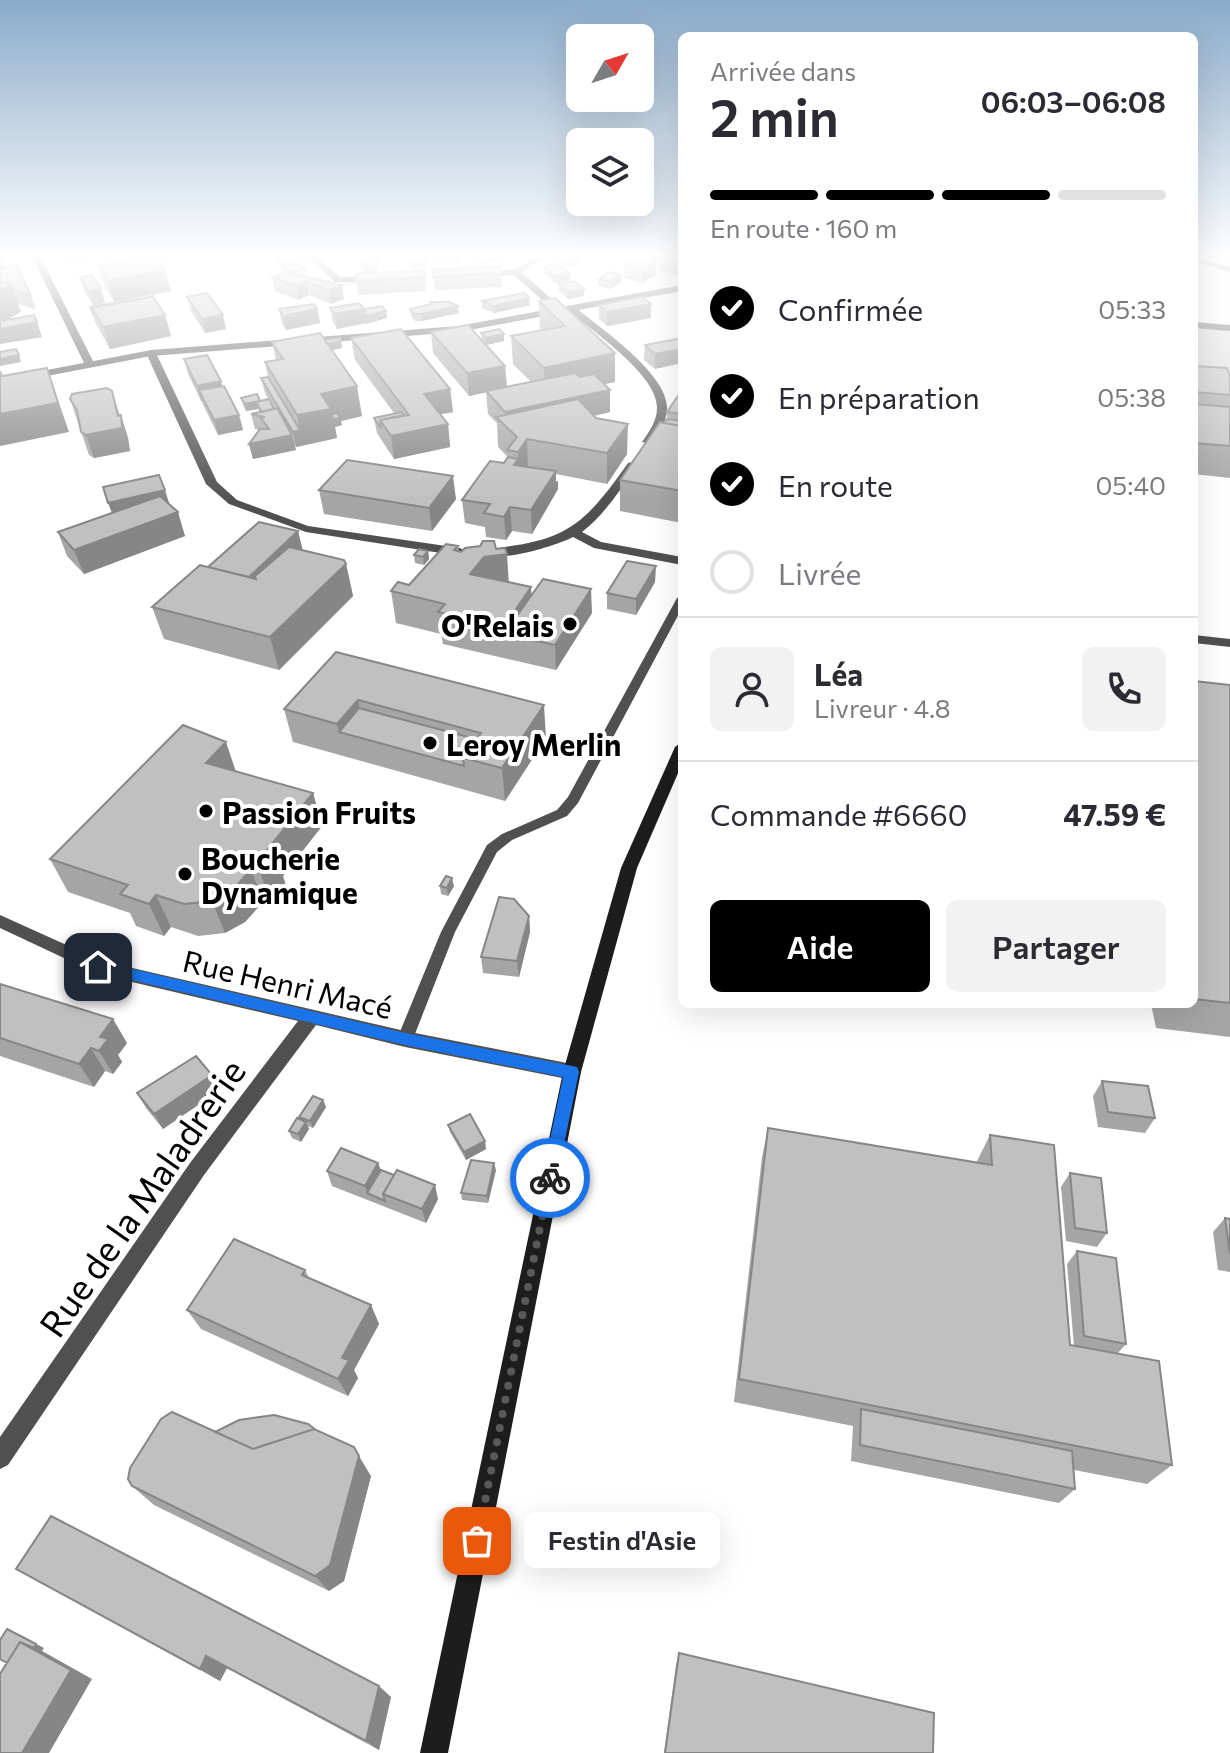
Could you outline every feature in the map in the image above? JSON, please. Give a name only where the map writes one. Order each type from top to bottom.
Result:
[{"type":"main road","points":[[434,1753],[572,1072],[629,868],[678,756]]},
{"type":"street","points":[[77,338],[89,363]]},
{"type":"street","points":[[0,382],[151,353],[345,338]]},
{"type":"street","points":[[151,353],[212,484],[233,502],[306,529],[474,554],[540,546],[575,533],[600,512],[662,416],[661,397],[648,379],[603,338]]},
{"type":"street","points":[[575,533],[598,545],[678,560]]},
{"type":"street","points":[[1198,639],[1230,643]]},
{"type":"street","name":"Rue Henri Macé","points":[[0,921],[98,967],[405,1039],[572,1072]]},
{"type":"street","name":"Rue de la Maladrerie","points":[[0,1457],[197,1169],[312,1017]]},
{"type":"lane","points":[[405,1039],[448,932],[492,849],[507,837],[562,813],[573,800],[678,605]]},
{"type":"shaded area","points":[[1198,338],[1230,338],[1230,371],[1198,369]]},
{"type":"building","points":[[323,338],[357,386],[321,394],[331,409],[297,415],[265,362],[283,359],[272,342]]},
{"type":"building","points":[[340,338],[341,341],[327,344],[325,340]]},
{"type":"building","points":[[351,338],[408,338],[450,389],[424,394],[448,424],[391,436],[380,420],[409,415]]},
{"type":"building","points":[[436,338],[480,338],[505,366],[467,373]]},
{"type":"building","points":[[513,338],[598,338],[615,353],[544,368]]},
{"type":"building","points":[[678,339],[678,350],[655,354],[645,345]]},
{"type":"building","points":[[16,349],[19,355],[0,359],[0,352]]},
{"type":"building","points":[[207,355],[221,381],[197,386],[184,359]]},
{"type":"building","points":[[1198,366],[1227,368],[1230,395],[1198,392]]},
{"type":"building","points":[[47,368],[58,403],[0,414],[0,371],[2,376]]},
{"type":"building","points":[[575,373],[580,377],[594,374],[610,390],[505,412],[486,391]]},
{"type":"building","points":[[268,377],[300,430],[293,432],[261,378]]},
{"type":"building","points":[[224,386],[239,415],[214,420],[199,390]]},
{"type":"building","points":[[107,388],[112,391],[118,416],[121,415],[122,428],[86,435],[81,432],[77,410],[70,399],[72,394]]},
{"type":"building","points":[[257,394],[260,401],[245,404],[241,398]]},
{"type":"building","points":[[678,396],[678,413],[667,412]]},
{"type":"building","points":[[269,399],[274,409],[262,412],[256,402]]},
{"type":"building","points":[[578,399],[596,418],[628,424],[607,453],[527,439],[518,452],[507,450],[517,437],[496,417]]},
{"type":"building","points":[[1198,404],[1230,407],[1230,446],[1198,443]]},
{"type":"building","points":[[277,408],[292,435],[249,444],[260,429],[269,429],[261,418],[265,417],[251,414]]},
{"type":"building","points":[[402,412],[404,415],[380,420],[381,428],[374,418]]},
{"type":"building","points":[[667,419],[678,420],[678,425],[664,423]]},
{"type":"building","points":[[660,422],[678,425],[678,490],[620,480]]},
{"type":"building","points":[[508,457],[518,459],[514,465],[556,471],[531,510],[510,507],[504,517],[484,513],[490,504],[462,500],[490,461],[504,463]]},
{"type":"building","points":[[347,460],[453,476],[429,508],[319,490]]},
{"type":"building","points":[[159,475],[165,490],[108,503],[103,487]]},
{"type":"building","points":[[160,496],[178,512],[74,550],[58,532]]},
{"type":"building","points":[[259,522],[298,531],[249,577],[208,567]]},
{"type":"building","points":[[483,541],[494,541],[496,549],[505,548],[507,554],[484,557],[470,574],[531,587],[504,627],[438,612],[445,604],[391,591],[398,582],[409,585],[446,544],[458,546],[454,550],[461,552],[465,548],[480,546]]},
{"type":"building","points":[[289,547],[344,560],[346,564],[270,637],[152,607],[200,565],[256,579],[255,576]]},
{"type":"building","points":[[419,549],[428,551],[423,557],[414,555]]},
{"type":"building","points":[[627,561],[656,566],[636,599],[607,593]]},
{"type":"building","points":[[543,579],[591,589],[555,645],[504,634]]},
{"type":"building","points":[[336,652],[544,705],[502,768],[463,758],[481,733],[358,700],[337,724],[284,709]]},
{"type":"building","points":[[1198,681],[1230,685],[1230,1003],[1198,999]]},
{"type":"building","points":[[359,708],[476,739],[463,758],[464,766],[339,732]]},
{"type":"building","points":[[183,725],[226,742],[206,763],[313,793],[267,850],[276,853],[260,872],[251,869],[233,890],[212,901],[184,904],[156,895],[149,904],[120,894],[128,885],[50,859]]},
{"type":"building","points":[[446,876],[452,878],[447,888],[440,886]]},
{"type":"building","points":[[499,897],[514,899],[529,916],[517,961],[481,957]]},
{"type":"building","points":[[0,984],[113,1019],[100,1037],[108,1039],[99,1051],[91,1048],[79,1064],[0,1038]]},
{"type":"building","points":[[196,1056],[212,1075],[154,1114],[137,1093]]},
{"type":"building","points":[[1102,1081],[1148,1086],[1155,1118],[1108,1112]]},
{"type":"building","points":[[313,1096],[323,1100],[310,1121],[299,1117]]},
{"type":"building","points":[[470,1114],[485,1141],[464,1152],[448,1125]]},
{"type":"building","points":[[297,1118],[306,1122],[298,1134],[289,1131]]},
{"type":"building","points":[[768,1128],[992,1165],[990,1135],[1054,1145],[1070,1345],[1159,1361],[1172,1465],[739,1379]]},
{"type":"building","points":[[341,1148],[378,1163],[365,1186],[327,1171]]},
{"type":"building","points":[[471,1160],[494,1163],[487,1196],[461,1193]]},
{"type":"building","points":[[381,1170],[394,1175],[383,1194],[385,1201],[367,1193]]},
{"type":"building","points":[[397,1170],[435,1185],[422,1209],[383,1194]]},
{"type":"building","points":[[1070,1173],[1101,1178],[1107,1233],[1075,1228]]},
{"type":"building","points":[[1225,1218],[1230,1219],[1230,1254]]},
{"type":"building","points":[[234,1239],[305,1270],[302,1275],[371,1305],[342,1358],[349,1360],[338,1379],[187,1310]]},
{"type":"building","points":[[1077,1251],[1116,1258],[1126,1344],[1084,1336]]},
{"type":"building","points":[[861,1409],[1072,1451],[1075,1489],[860,1445]]},
{"type":"building","points":[[172,1412],[253,1449],[314,1429],[354,1447],[359,1456],[330,1565],[315,1576],[132,1486],[128,1479],[130,1468],[161,1419]]},
{"type":"building","points":[[274,1415],[308,1424],[316,1430],[253,1449],[215,1432],[239,1420]]},
{"type":"building","points":[[51,1516],[379,1686],[366,1741],[206,1656],[200,1669],[16,1569]]},
{"type":"building","points":[[7,1629],[36,1644],[34,1648],[20,1642],[7,1663],[0,1659],[0,1640]]},
{"type":"building","points":[[20,1642],[71,1670],[22,1753],[0,1753],[0,1674]]},
{"type":"building","points":[[679,1653],[934,1713],[933,1753],[665,1753]]},
{"type":"way so far","points":[[477,1541],[550,1178]]},
{"type":"place","name":"O'Relais","points":[[570,624]]},
{"type":"place","name":"Leroy Merlin","points":[[430,743]]},
{"type":"place","name":"Passion Fruits","points":[[206,811]]},
{"type":"place","name":"Boucherie Dynamique","points":[[185,874]]},
{"type":"place","name":"Festin d'Asie","points":[[477,1541]]},
{"type":"route","points":[[98,967],[405,1039],[572,1072],[550,1178]]}]
